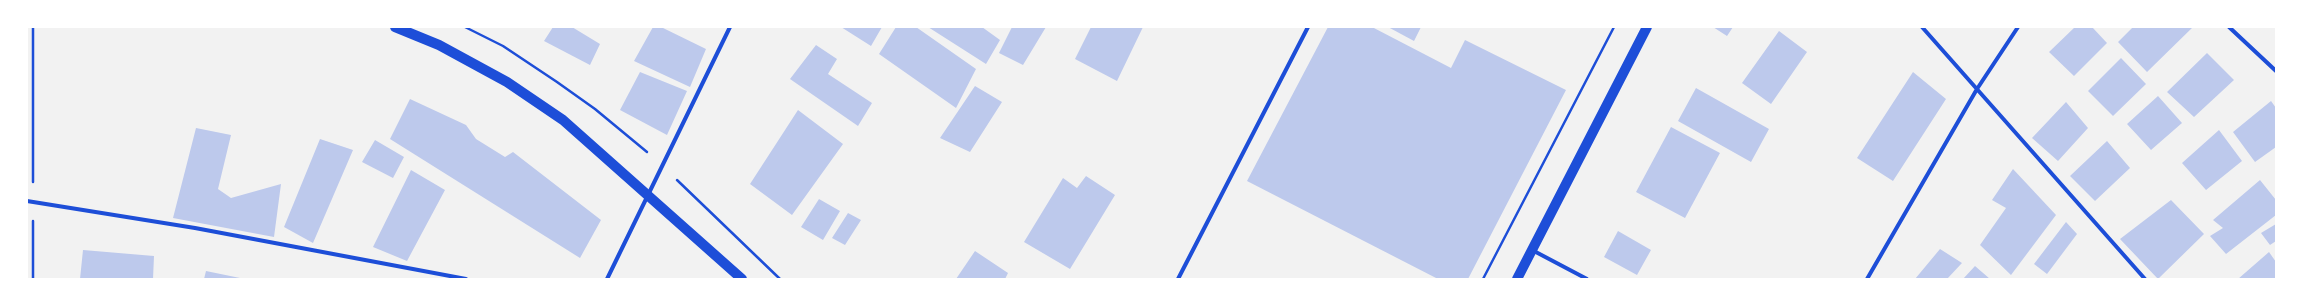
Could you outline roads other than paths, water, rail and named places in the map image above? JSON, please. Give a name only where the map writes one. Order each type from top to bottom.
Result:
[{"type":"main road","points":[[395,27],[439,45],[507,82],[563,120],[648,193],[742,279]]},
{"type":"main road","points":[[1516,279],[1648,27]]},
{"type":"street","points":[[607,279],[661,165],[730,27]]},
{"type":"street","points":[[1178,279],[1308,27]]},
{"type":"street","points":[[1922,27],[2145,279]]},
{"type":"street","points":[[1868,279],[1977,89],[2018,27]]},
{"type":"street","points":[[2229,27],[2276,71]]},
{"type":"street","points":[[27,201],[195,228],[466,279]]},
{"type":"street","points":[[1531,250],[1587,279]]}]
